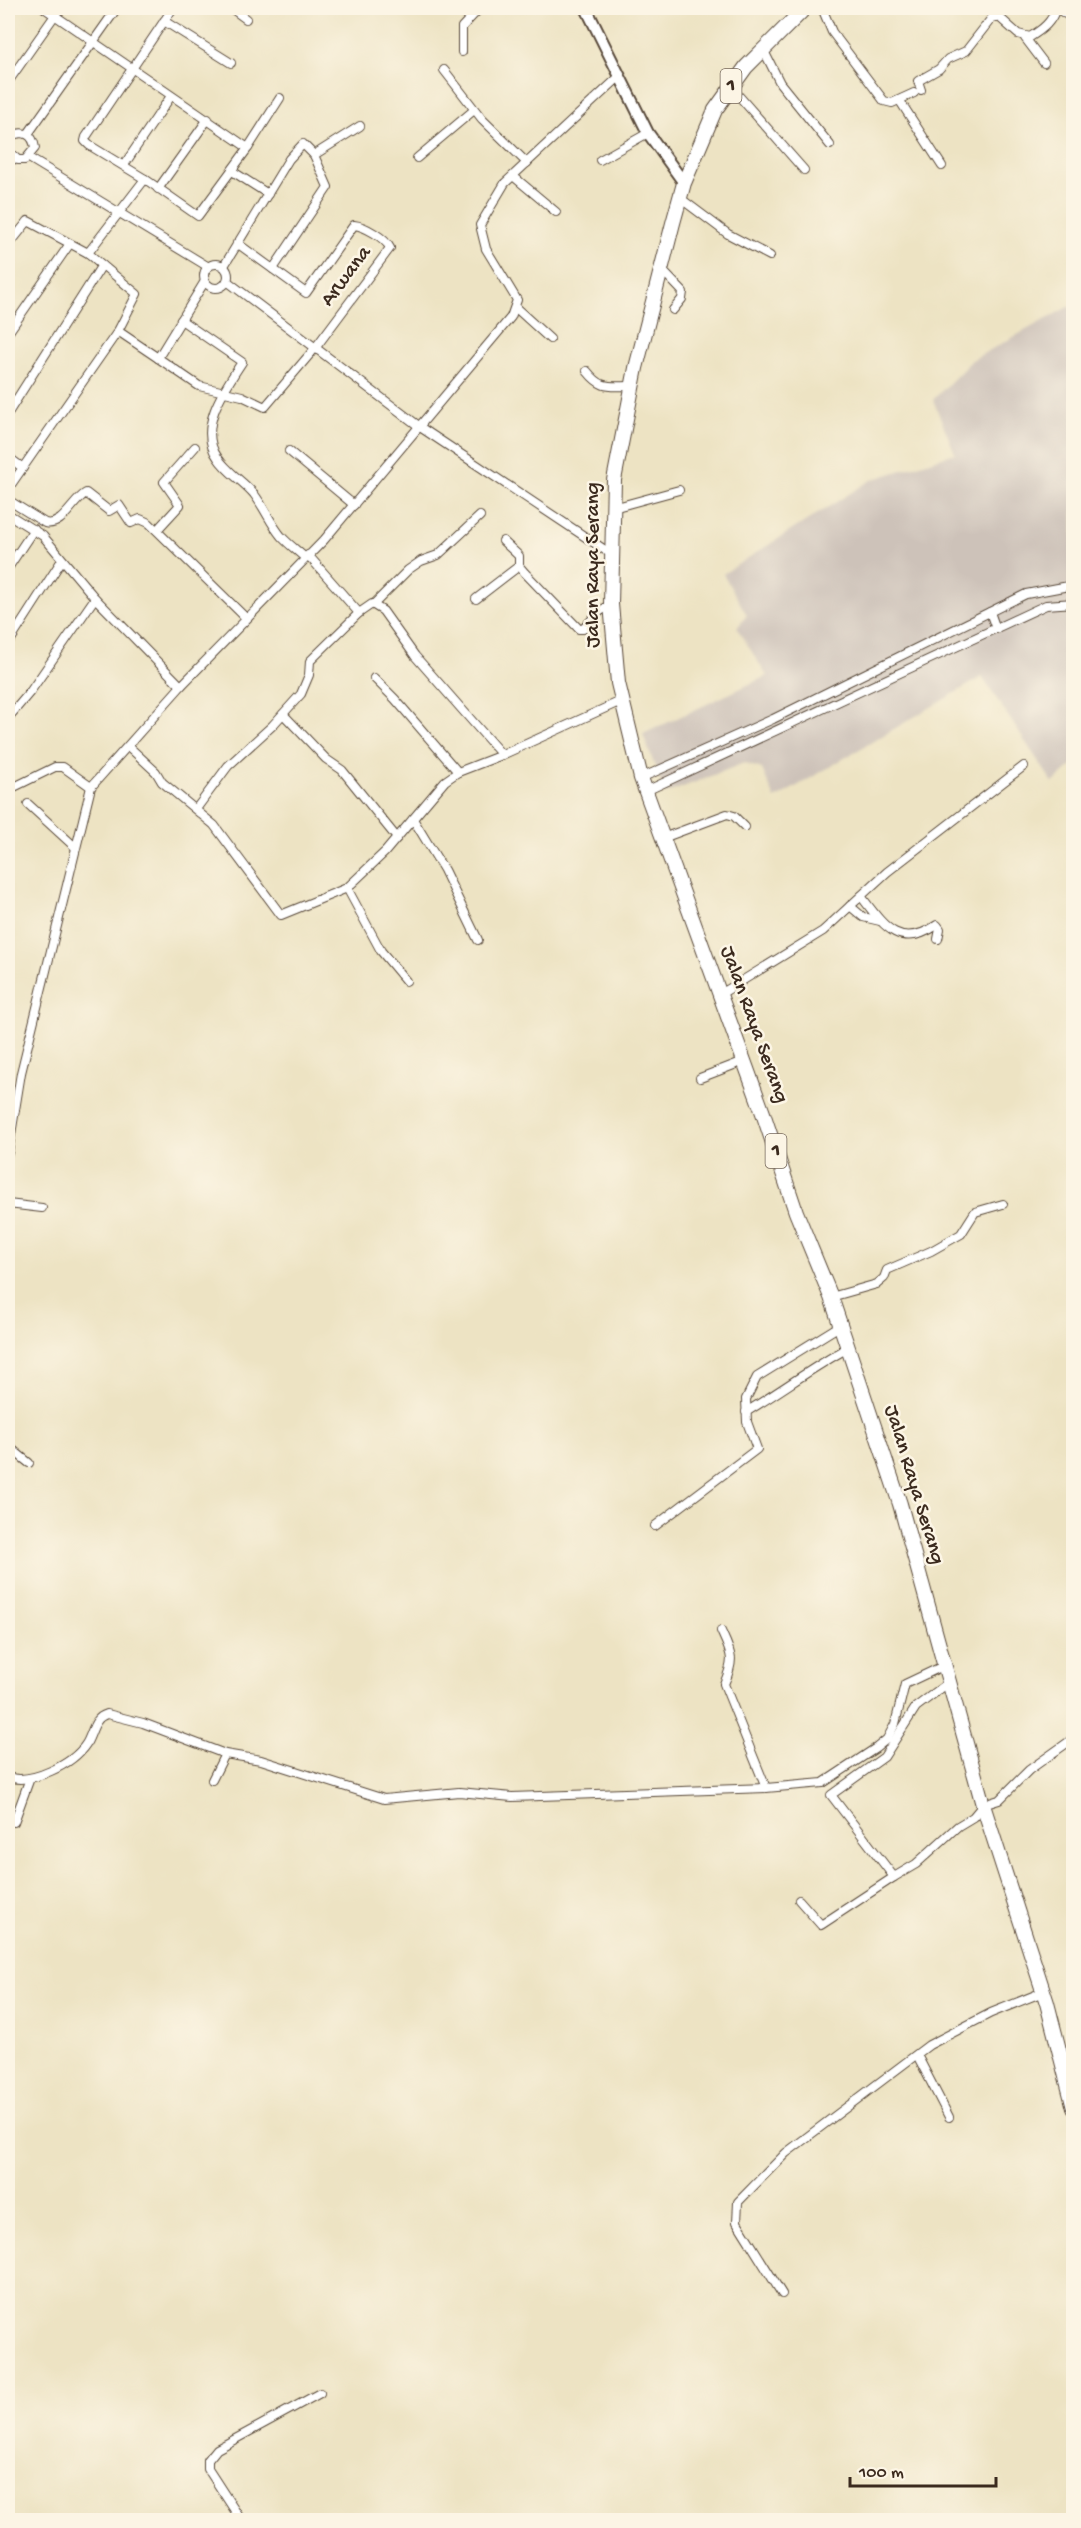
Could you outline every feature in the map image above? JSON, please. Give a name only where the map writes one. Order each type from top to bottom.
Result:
[{"type":"highway","name":"Jalan Raya Serang","points":[[805,8],[763,49],[731,87],[716,110],[684,183],[661,268],[632,386],[614,480],[611,604],[621,701],[641,778],[744,1061],[796,1212],[841,1325],[900,1504],[983,1805],[1043,1992],[1074,2108]]},
{"type":"street","points":[[44,8],[58,11],[93,40],[248,148]]},
{"type":"street","points":[[28,134],[117,8]]},
{"type":"street","points":[[173,8],[85,141],[198,216],[248,148],[280,98]]},
{"type":"street","points":[[231,8],[246,19]]},
{"type":"street","points":[[462,52],[462,27],[480,8]]},
{"type":"street","points":[[586,8],[648,133],[684,183]]},
{"type":"street","points":[[822,8],[832,32],[861,68],[875,92],[884,101],[892,103],[917,92],[918,81],[939,69],[948,59],[966,51],[996,18]]},
{"type":"street","points":[[988,8],[996,18],[1006,21],[1025,38],[1044,63]]},
{"type":"street","points":[[1025,38],[1044,29],[1054,16],[1056,8],[1074,19]]},
{"type":"street","points":[[8,82],[58,11]]},
{"type":"street","points":[[164,21],[231,63]]},
{"type":"street","points":[[763,49],[780,83],[830,146]]},
{"type":"street","points":[[444,70],[474,110],[527,163]]},
{"type":"street","points":[[8,1153],[21,1073],[91,787],[181,687],[354,505],[511,317],[516,308],[516,300],[486,249],[480,225],[492,202],[513,176],[620,76]]},
{"type":"street","points":[[731,87],[804,170]]},
{"type":"street","points":[[124,165],[171,96]]},
{"type":"street","points":[[900,101],[942,166]]},
{"type":"street","points":[[417,158],[474,110]]},
{"type":"street","points":[[158,189],[208,119]]},
{"type":"street","points":[[314,155],[360,126]]},
{"type":"street","points":[[30,158],[35,148],[34,140],[28,134],[20,132],[11,136],[8,141],[8,155],[18,160],[30,158],[118,214],[207,266],[216,263],[224,266],[228,273],[227,281]]},
{"type":"street","points":[[600,160],[648,133]]},
{"type":"street","points":[[224,266],[295,151],[303,144],[314,155],[328,187],[273,269]]},
{"type":"street","points":[[232,171],[268,194]]},
{"type":"street","points":[[513,176],[556,212]]},
{"type":"street","points":[[88,253],[145,179]]},
{"type":"street","points":[[680,198],[728,234],[770,256]]},
{"type":"street","points":[[8,246],[28,221],[69,245],[88,253],[137,294],[118,331],[8,489]]},
{"type":"street","name":"Arwana","points":[[237,243],[306,293],[354,225],[360,225],[387,243],[388,252],[316,347]]},
{"type":"street","points":[[8,333],[69,245]]},
{"type":"street","points":[[8,413],[102,265]]},
{"type":"street","points":[[207,266],[203,276],[205,281],[216,288],[227,281]]},
{"type":"street","points":[[661,268],[683,292],[682,299],[673,310]]},
{"type":"street","points":[[158,358],[205,281]]},
{"type":"street","points":[[227,281],[420,427],[611,554]]},
{"type":"street","points":[[516,308],[550,339]]},
{"type":"street","points":[[181,320],[242,362],[223,392],[211,422],[208,441],[211,447],[219,460],[251,490],[267,510],[281,535],[307,556],[359,613]]},
{"type":"street","points":[[118,331],[199,386],[265,407],[316,347]]},
{"type":"street","points":[[587,371],[597,384],[632,386]]},
{"type":"street","points":[[157,530],[180,505],[164,482],[195,447]]},
{"type":"street","points":[[289,452],[354,505]]},
{"type":"street","points":[[8,456],[23,468]]},
{"type":"street","points":[[613,507],[679,490]]},
{"type":"street","points":[[8,500],[45,523],[51,524],[58,521],[86,493],[109,511],[119,505],[131,523],[142,520],[157,530],[246,618]]},
{"type":"street","points":[[8,514],[34,529],[95,598],[181,687]]},
{"type":"street","points":[[196,809],[228,766],[283,714],[307,683],[310,661],[359,613],[374,604],[408,570],[421,561],[438,555],[480,516]]},
{"type":"street","points":[[8,568],[34,529]]},
{"type":"street","points":[[503,541],[519,556],[519,566],[579,629],[583,629],[599,612],[611,604]]},
{"type":"street","points":[[8,644],[62,561]]},
{"type":"street","points":[[476,599],[519,566]]},
{"type":"street","points":[[641,778],[773,719],[1026,594],[1074,585]]},
{"type":"street","points":[[8,718],[30,692],[95,598]]},
{"type":"street","points":[[646,791],[1046,605],[1074,603]]},
{"type":"street","points":[[374,604],[415,656],[502,755]]},
{"type":"street","points":[[990,612],[996,629]]},
{"type":"street","points":[[374,678],[458,772]]},
{"type":"street","points":[[128,746],[156,772],[162,782],[196,809],[230,843],[281,915],[347,888],[397,838],[435,790],[458,772],[502,755],[621,701]]},
{"type":"street","points":[[283,714],[318,752],[342,770],[397,838]]},
{"type":"street","points":[[719,995],[823,931],[887,872],[1024,766]]},
{"type":"street","points":[[8,790],[55,767],[63,767],[91,787]]},
{"type":"street","points":[[28,804],[75,847]]},
{"type":"street","points":[[663,838],[727,814],[734,816],[745,827]]},
{"type":"street","points":[[413,819],[444,870],[478,940]]},
{"type":"street","points":[[347,888],[381,951],[406,981]]},
{"type":"street","points":[[861,896],[880,921],[896,933],[906,937],[924,934],[937,925],[940,929],[938,939]]},
{"type":"street","points":[[850,906],[863,917],[880,921]]},
{"type":"street","points":[[700,1078],[744,1061]]},
{"type":"street","points":[[8,1204],[42,1208]]},
{"type":"street","points":[[831,1297],[877,1284],[890,1268],[931,1251],[961,1234],[975,1212],[1003,1204]]},
{"type":"street","points":[[655,1526],[703,1488],[754,1453],[758,1445],[747,1422],[746,1399],[757,1377],[841,1325]]},
{"type":"street","points":[[746,1412],[798,1380],[812,1368],[848,1348]]},
{"type":"street","points":[[8,1446],[28,1463]]},
{"type":"street","points":[[721,1631],[732,1656],[732,1665],[724,1684],[766,1788]]},
{"type":"street","points":[[8,1777],[30,1778],[78,1754],[86,1744],[97,1719],[106,1714],[143,1723],[225,1754],[261,1760],[384,1799],[459,1792],[512,1797],[766,1788],[823,1783],[850,1767],[887,1739],[895,1724],[905,1684],[943,1666]]},
{"type":"street","points":[[894,1877],[831,1795],[884,1757],[916,1707],[948,1683]]},
{"type":"street","points":[[799,1900],[821,1925],[916,1864],[957,1826],[973,1817],[983,1805],[999,1800],[1029,1770],[1074,1738]]},
{"type":"street","points":[[212,1779],[225,1754]]},
{"type":"street","points":[[14,1822],[30,1778]]},
{"type":"street","points":[[782,2294],[737,2222],[735,2214],[738,2202],[786,2153],[942,2037],[1043,1992]]},
{"type":"street","points":[[917,2055],[949,2117]]},
{"type":"street","points":[[241,2520],[208,2469],[208,2460],[217,2449],[320,2393]]},
{"type":"shaded area","points":[[1068,307],[1073,307],[1073,765],[1053,783],[982,677],[775,799],[762,769],[744,763],[665,794],[643,734],[767,676],[737,628],[747,615],[723,574],[871,480],[955,453],[933,400],[972,360]]}]
